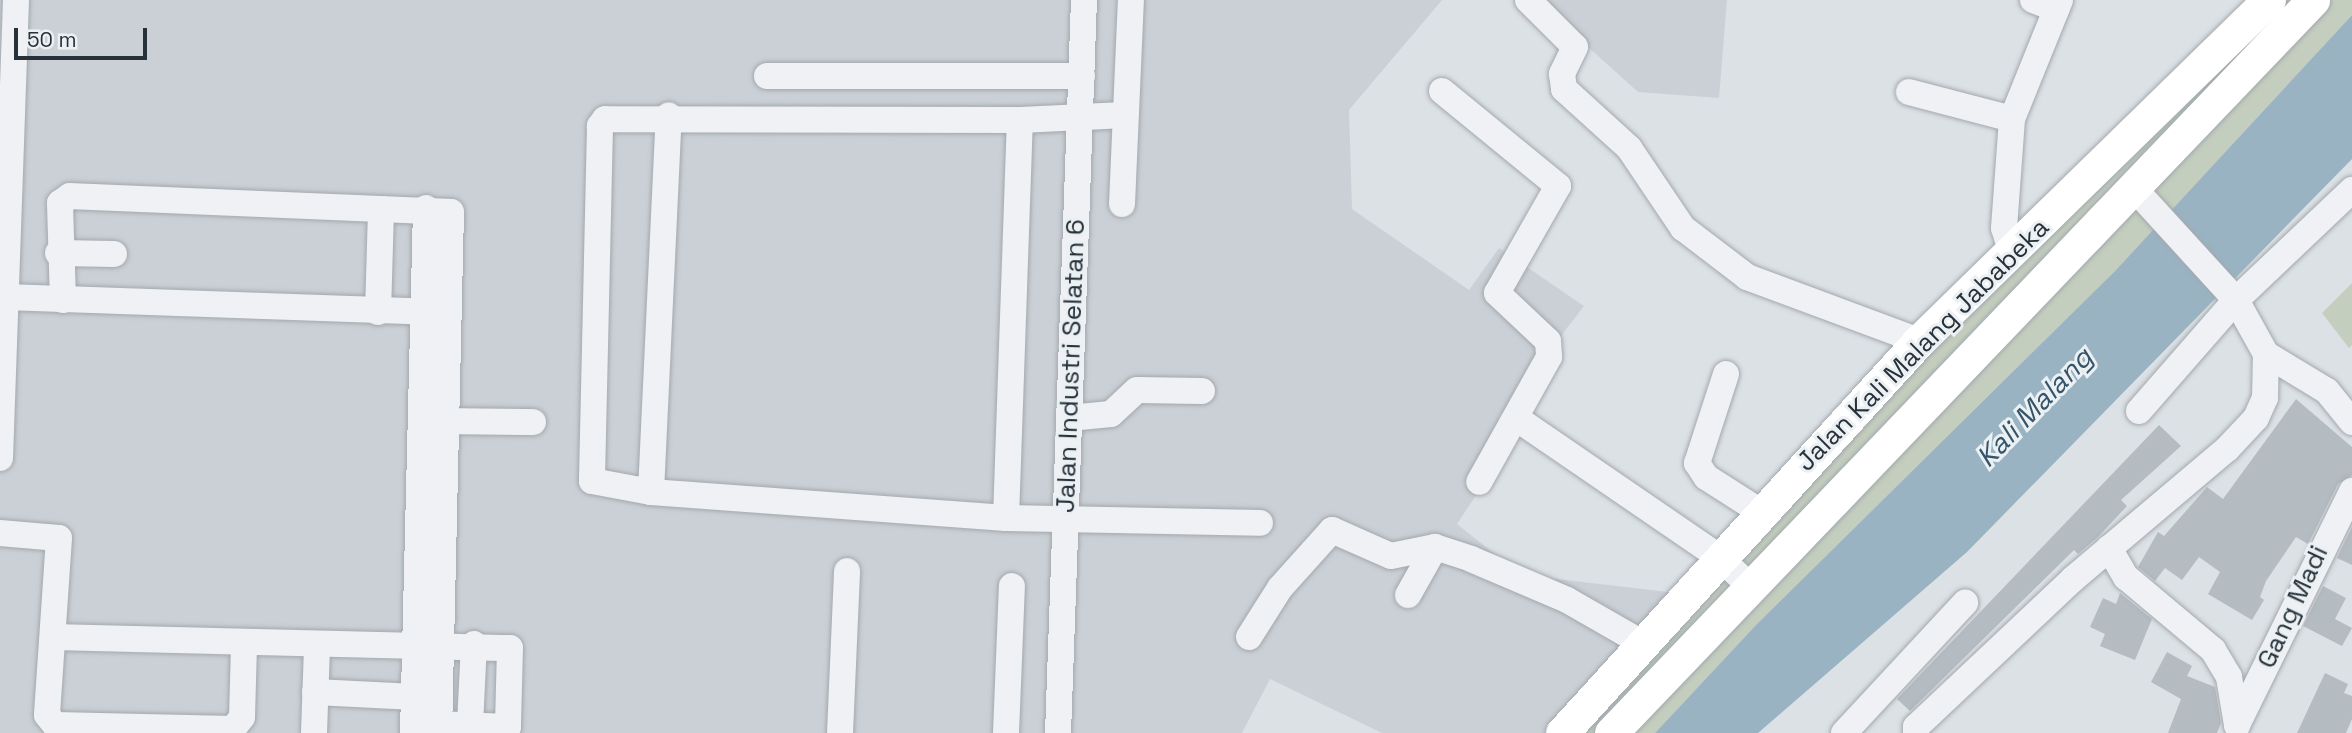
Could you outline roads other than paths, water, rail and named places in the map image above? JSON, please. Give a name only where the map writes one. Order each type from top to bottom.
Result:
[{"type":"main road","name":"Jalan Kali Malang Jababeka","points":[[1562,733],[1719,557],[1919,341],[2012,254],[2269,0]]},
{"type":"main road","name":"Jalan Kali Malang Jababeka","points":[[1611,733],[1749,585],[2140,195],[2313,0]]},
{"type":"street","points":[[0,458],[16,0]]},
{"type":"street","name":"Jalan Industri Selatan 6","points":[[1058,733],[1084,0]]},
{"type":"street","points":[[1122,204],[1130,0]]},
{"type":"street","points":[[1528,0],[1575,47],[1562,74],[1564,89],[1629,148],[1683,228],[1747,276],[1919,341]]},
{"type":"street","points":[[2012,254],[2004,228],[2012,119],[2050,3]]},
{"type":"street","points":[[767,76],[1082,76]]},
{"type":"street","points":[[1442,91],[1558,186],[1497,290],[1497,298],[1551,345],[1516,418],[1479,482]]},
{"type":"street","points":[[1909,92],[2012,119]]},
{"type":"street","points":[[1124,115],[1080,115],[1020,120],[669,116],[605,119],[600,126],[590,474],[597,486],[651,492],[1006,519],[1260,523]]},
{"type":"street","points":[[651,492],[669,116]]},
{"type":"street","points":[[1006,519],[1020,120]]},
{"type":"street","points":[[2139,411],[2236,300],[2352,190]]},
{"type":"street","points":[[1916,733],[1937,706],[2256,418],[2267,386],[2266,354],[2220,276],[2140,195]]},
{"type":"street","points":[[63,300],[58,253],[60,203],[70,196],[382,209],[426,208],[451,212],[433,304],[420,421],[429,645],[415,697],[426,728]]},
{"type":"street","points":[[378,312],[382,209]]},
{"type":"street","points":[[58,253],[114,254]]},
{"type":"street","points":[[4,298],[378,312],[433,304]]},
{"type":"street","points":[[426,728],[429,645],[446,421],[433,304]]},
{"type":"street","points":[[2266,354],[2327,391],[2352,422]]},
{"type":"street","points":[[1726,374],[1698,463],[1706,477],[1760,512]]},
{"type":"street","points":[[1069,418],[1111,414],[1130,394],[1145,389],[1202,391]]},
{"type":"street","points":[[1516,418],[1719,557],[1749,585]]},
{"type":"street","points":[[420,421],[533,422]]},
{"type":"street","name":"Gang Madi","points":[[2237,729],[2352,491]]},
{"type":"street","points":[[1249,637],[1280,588],[1330,530],[1394,556],[1434,547],[1567,600],[1642,642]]},
{"type":"street","points":[[0,533],[59,538],[55,637],[47,715],[55,725],[233,729],[242,717],[244,644]]},
{"type":"street","points":[[1408,595],[1434,547]]},
{"type":"street","points":[[2109,548],[2126,577],[2213,650],[2229,677],[2237,729]]},
{"type":"street","points":[[840,733],[846,571]]},
{"type":"street","points":[[1006,733],[1012,586]]},
{"type":"street","points":[[1844,733],[1965,603]]},
{"type":"street","points":[[55,637],[244,644],[505,645],[512,652],[510,725],[426,728]]},
{"type":"street","points":[[470,725],[474,644]]},
{"type":"street","points":[[314,733],[317,645]]},
{"type":"street","points":[[315,692],[415,697]]},
{"type":"water","name":"Kali Malang","points":[[2352,15],[2352,159],[1967,552],[1758,733],[1655,733],[1756,625],[2115,271]]}]
